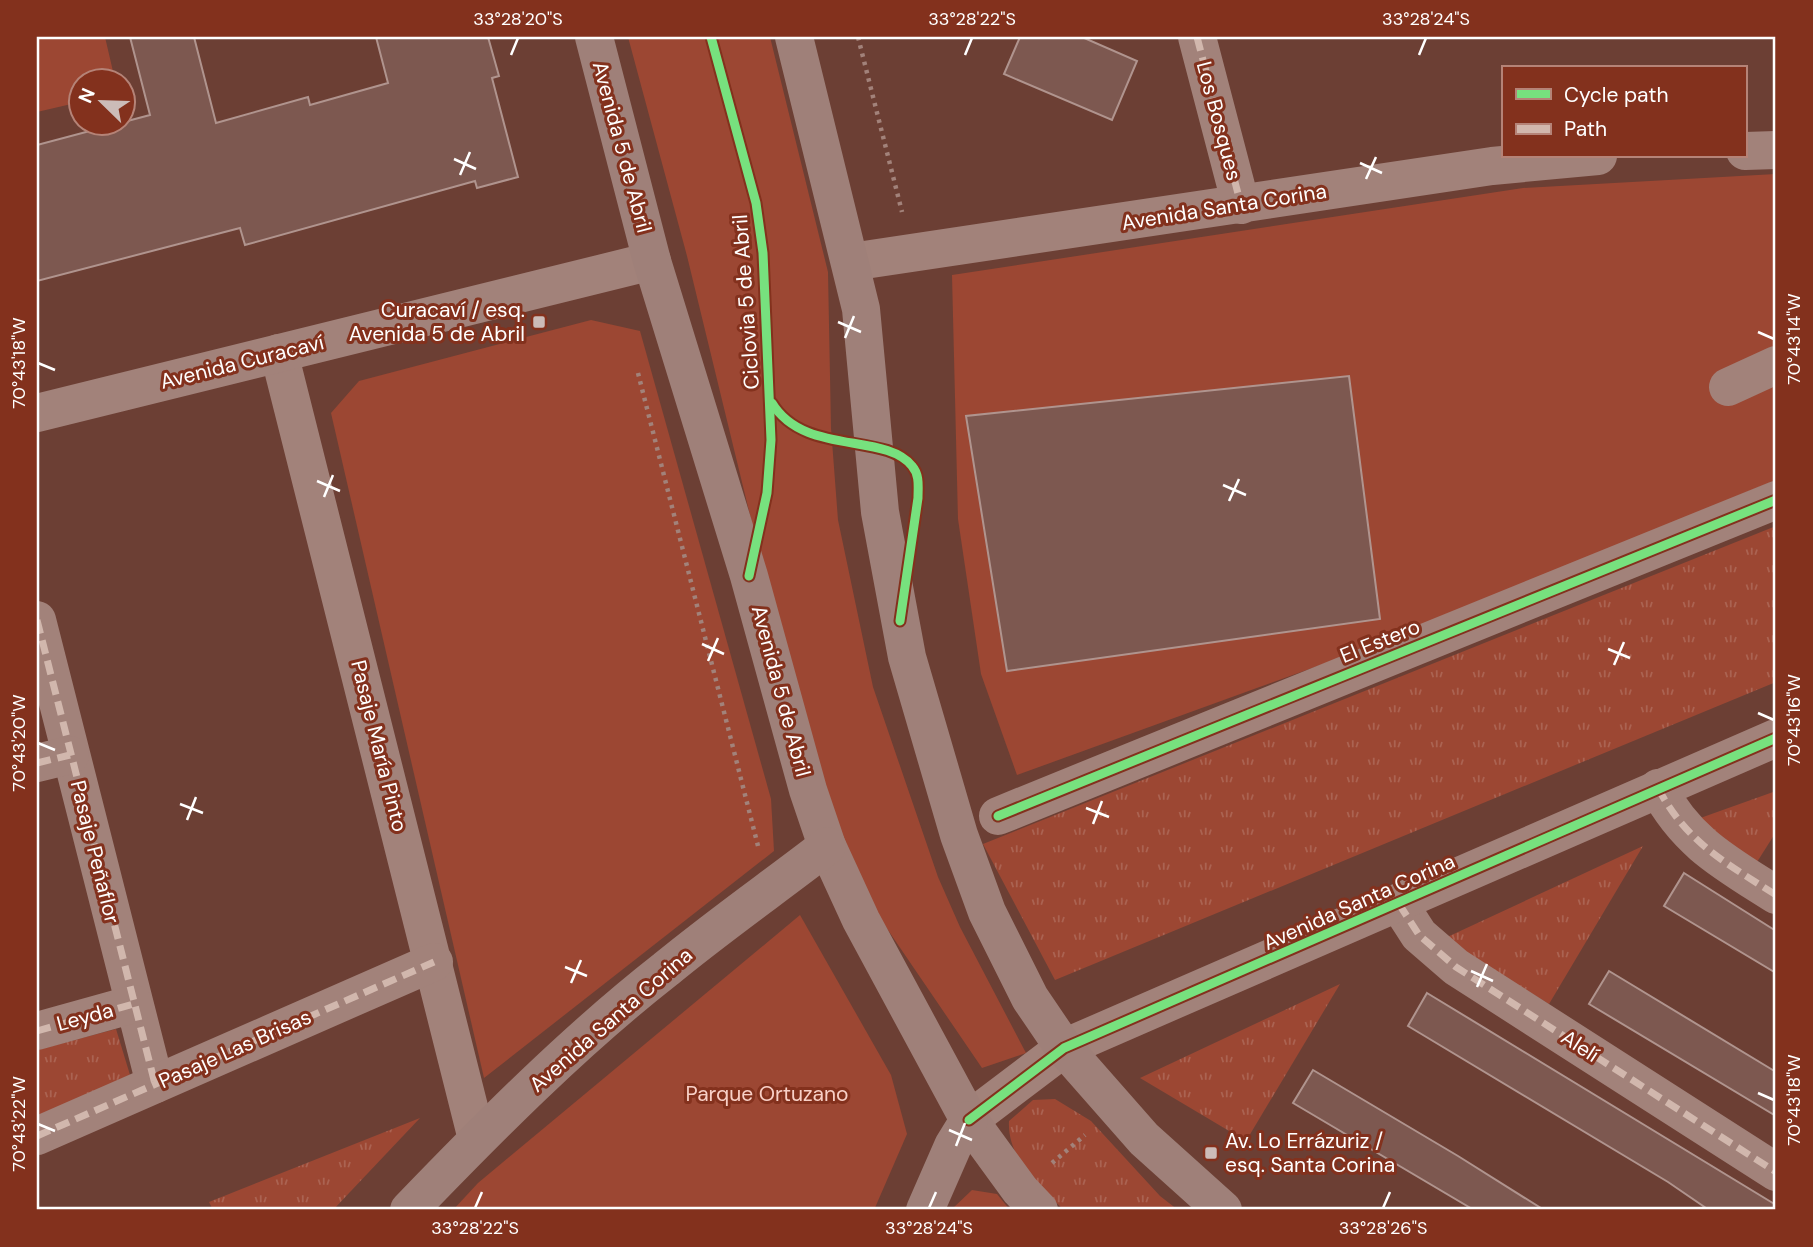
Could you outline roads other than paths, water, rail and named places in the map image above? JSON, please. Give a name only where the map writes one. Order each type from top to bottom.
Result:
[{"type":"main road","name":"Avenida 5 de Abril","points":[[594,37],[652,261],[749,576],[808,790],[827,846],[872,941],[969,1120],[1020,1190],[1039,1210]]},
{"type":"main road","points":[[794,37],[862,309],[880,512],[907,657],[959,835],[987,912],[1030,998],[1064,1048],[1135,1129],[1223,1210]]},
{"type":"main road","name":"Avenida Santa Corina","points":[[410,1210],[477,1139],[584,1039],[665,969],[827,846]]},
{"type":"main road","points":[[925,1210],[948,1156],[969,1120]]},
{"type":"street","name":"Los Bosques","points":[[1197,37],[1241,205]]},
{"type":"street","points":[[1746,151],[1776,150]]},
{"type":"street","name":"Avenida Santa Corina","points":[[851,262],[1492,166],[1577,158]]},
{"type":"street","name":"Avenida Curacaví","points":[[37,413],[652,261]]},
{"type":"street","name":"Pasaje María Pinto","points":[[279,352],[477,1139]]},
{"type":"street","points":[[1728,387],[1776,365]]},
{"type":"street","name":"El Estero","points":[[998,816],[1776,499]]},
{"type":"street","name":"Pasaje Peñaflor","points":[[37,620],[53,759],[134,1004],[155,1084]]},
{"type":"street","name":"Avenida Santa Corina","points":[[969,1120],[1064,1048],[1776,738]]},
{"type":"street","points":[[1658,788],[1683,829],[1703,848],[1776,895]]},
{"type":"street","name":"Alelí","points":[[1399,904],[1419,935],[1456,967],[1776,1172]]},
{"type":"street","name":"Pasaje Las Brisas","points":[[37,1136],[434,962]]},
{"type":"street","name":"Leyda","points":[[37,1031],[134,1004]]},
{"type":"place","name":"Curacaví / esq. Avenida 5 de Abril","points":[[539,322]]},
{"type":"place","name":"Av. Lo Errázuriz / esq. Santa Corina","points":[[1211,1153]]},
{"type":"park label","name":"Parque Ortuzano","points":[[767,1094]]}]
